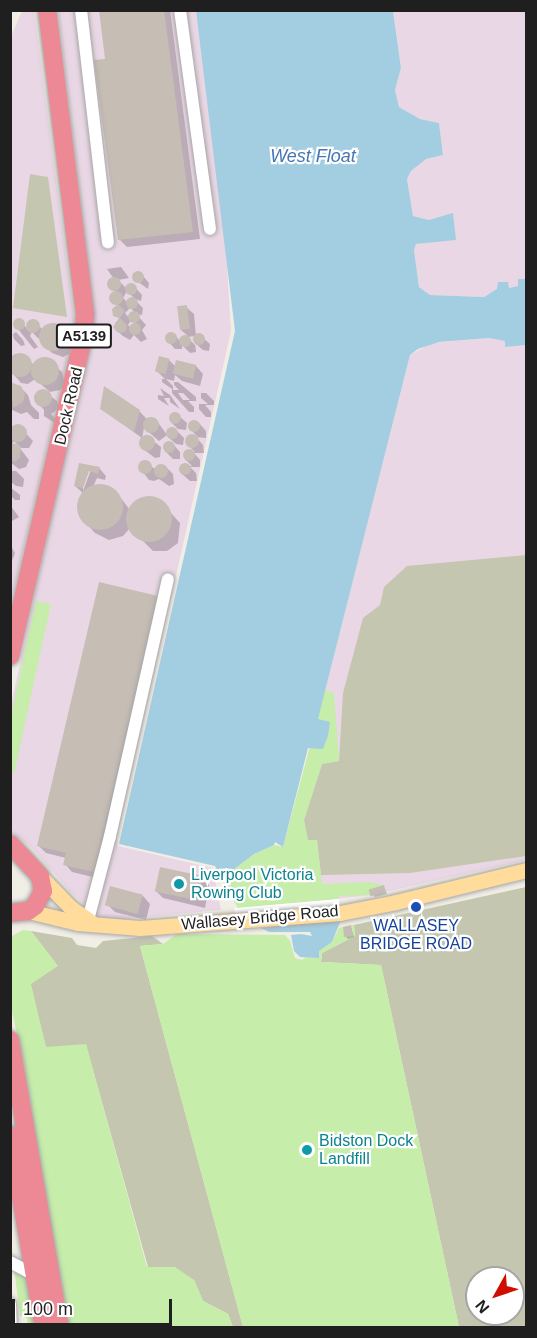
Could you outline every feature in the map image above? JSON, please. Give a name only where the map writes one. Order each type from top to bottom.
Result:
[{"type":"highway","name":"Dock Road","points":[[10,656],[84,332],[85,314],[47,10]]},
{"type":"highway","points":[[10,844],[40,876],[43,891],[41,897],[18,916]]},
{"type":"highway","points":[[10,1040],[60,1328]]},
{"type":"highway","points":[[10,1135],[13,1175],[44,1328]]},
{"type":"main road","name":"Wallasey Bridge Road","points":[[18,916],[140,928],[340,913],[396,902],[526,870]]},
{"type":"main road","points":[[40,876],[71,908],[92,922]]},
{"type":"lane","points":[[81,10],[108,242]]},
{"type":"lane","points":[[180,10],[210,229]]},
{"type":"lane","points":[[92,922],[168,579]]},
{"type":"lane","points":[[10,1262],[17,1263],[27,1271],[34,1270]]},
{"type":"lane","points":[[10,1305],[11,1328]]},
{"type":"shaded area","points":[[34,10],[75,325],[11,603],[10,39],[22,11]]},
{"type":"shaded area","points":[[58,11],[196,11],[225,234],[231,331],[117,838],[118,846],[213,868],[221,910],[103,921],[69,890],[31,847],[11,832],[11,705],[90,341],[87,253]]},
{"type":"shaded area","points":[[393,11],[526,11],[526,279],[519,279],[519,286],[509,288],[498,282],[498,289],[484,297],[430,295],[419,287],[414,250],[416,244],[455,239],[453,214],[429,220],[413,216],[407,179],[411,171],[425,159],[443,155],[439,123],[420,119],[399,107],[395,90],[401,68]]},
{"type":"shaded area","points":[[30,174],[48,177],[67,317],[13,308]]},
{"type":"shaded area","points":[[489,338],[505,341],[506,347],[526,345],[526,860],[386,892],[384,885],[370,889],[371,895],[289,904],[318,719],[410,355],[432,343]]},
{"type":"shaded area","points":[[526,555],[526,856],[410,873],[321,875],[317,840],[308,841],[304,820],[322,764],[339,761],[343,693],[363,618],[380,605],[384,587],[407,566]]},
{"type":"shaded area","points":[[526,887],[526,1327],[459,1327],[381,965],[321,962],[322,953],[355,936],[354,925]]},
{"type":"shaded area","points":[[31,931],[72,938],[77,945],[96,948],[103,941],[152,936],[163,944],[140,946],[243,1327],[233,1327],[228,1314],[203,1301],[194,1280],[148,1267],[86,1045],[46,1048],[30,984],[57,965]]},
{"type":"green space","points":[[36,601],[51,604],[14,774],[11,770],[11,716]]},
{"type":"green space","points":[[325,690],[334,693],[339,761],[322,764],[304,820],[308,840],[317,840],[322,884],[369,882],[384,885],[370,889],[371,895],[338,896],[339,899],[238,908],[221,879],[254,854],[274,845],[283,847]]},
{"type":"green space","name":"Bidston Dock Landfill","points":[[351,925],[354,925],[355,936],[322,953],[321,962],[381,965],[459,1327],[243,1327],[140,946],[163,944],[177,934],[285,935],[290,941],[295,958],[302,960],[306,957],[319,958],[319,951],[332,942],[339,928],[343,927],[345,937],[353,936]]},
{"type":"green space","points":[[23,930],[31,931],[58,966],[31,984],[46,1047],[86,1044],[147,1267],[175,1267],[194,1280],[203,1301],[228,1314],[233,1327],[66,1327],[24,1064],[11,1007],[10,937]]},
{"type":"green space","points":[[14,1267],[22,1269],[30,1282],[37,1327],[28,1327],[27,1318],[20,1316]]},
{"type":"water","name":"West Float","points":[[196,11],[393,11],[401,68],[395,90],[399,107],[420,119],[439,123],[443,155],[426,159],[411,171],[407,179],[413,216],[429,220],[453,213],[456,240],[416,244],[414,250],[419,287],[430,295],[484,297],[497,289],[498,282],[508,282],[509,288],[518,286],[518,279],[526,279],[526,345],[505,347],[505,341],[489,338],[439,342],[418,349],[410,355],[318,719],[330,722],[328,736],[323,749],[308,748],[283,847],[275,842],[274,845],[254,854],[221,879],[215,866],[119,844],[235,331]]},
{"type":"water","points":[[341,920],[332,942],[319,951],[319,958],[300,957],[294,951],[291,935],[312,936],[310,932],[269,932],[261,928]]},
{"type":"pier","points":[[339,899],[341,920],[236,929],[234,908]]},
{"type":"building","points":[[99,10],[164,10],[193,232],[118,240],[94,60],[105,59]]},
{"type":"building","points":[[140,271],[144,277],[140,283],[136,283],[132,275]]},
{"type":"building","points":[[114,277],[119,279],[121,284],[119,289],[114,291],[109,289],[107,284],[109,279]]},
{"type":"building","points":[[131,283],[137,289],[131,295],[125,289]]},
{"type":"building","points":[[116,291],[121,293],[123,298],[121,303],[116,305],[111,303],[109,298],[111,293]]},
{"type":"building","points":[[134,297],[138,303],[134,309],[130,309],[126,301]]},
{"type":"building","points":[[118,304],[125,311],[120,318],[127,325],[126,331],[121,333],[113,327],[119,318],[113,316],[112,309]]},
{"type":"building","points":[[187,305],[190,329],[180,330],[177,306]]},
{"type":"building","points":[[136,311],[140,317],[136,323],[132,323],[128,315]]},
{"type":"building","points":[[21,318],[24,319],[24,329],[17,330],[14,329],[13,322],[14,319]]},
{"type":"building","points":[[33,319],[38,321],[40,326],[38,331],[33,333],[28,331],[26,326],[28,321]]},
{"type":"building","points":[[53,323],[63,327],[67,337],[63,347],[53,351],[43,347],[39,337],[43,327]]},
{"type":"building","points":[[137,323],[141,329],[137,335],[133,335],[129,327]]},
{"type":"building","points":[[173,332],[177,338],[173,344],[169,344],[165,336]]},
{"type":"building","points":[[201,333],[205,339],[201,345],[197,345],[193,337]]},
{"type":"building","points":[[187,335],[191,341],[187,347],[183,347],[179,339]]},
{"type":"building","points":[[20,353],[28,357],[32,365],[28,373],[20,377],[12,373],[8,365],[12,357]]},
{"type":"building","points":[[159,356],[170,359],[165,374],[155,371]]},
{"type":"building","points":[[45,357],[55,361],[59,371],[55,381],[45,385],[35,381],[31,371],[35,361]]},
{"type":"building","points":[[176,360],[196,365],[193,379],[173,374]]},
{"type":"building","points":[[10,382],[21,386],[25,394],[23,402],[13,408]]},
{"type":"building","points":[[104,386],[140,410],[134,432],[100,409]]},
{"type":"building","points":[[43,389],[49,392],[52,398],[49,404],[43,407],[37,404],[34,398],[37,392]]},
{"type":"building","points":[[177,412],[181,418],[177,424],[173,424],[169,416]]},
{"type":"building","points":[[151,417],[157,419],[159,425],[157,431],[151,433],[145,431],[143,425],[145,419]]},
{"type":"building","points":[[196,420],[199,421],[199,431],[192,432],[189,431],[188,424],[189,421]]},
{"type":"building","points":[[18,424],[24,427],[27,433],[24,439],[18,442],[12,439],[9,433],[12,427]]},
{"type":"building","points":[[174,427],[178,433],[174,439],[170,439],[166,431]]},
{"type":"building","points":[[192,434],[197,436],[199,441],[197,446],[192,448],[187,446],[185,441],[187,436]]},
{"type":"building","points":[[147,435],[153,437],[155,443],[153,449],[147,451],[141,449],[139,443],[141,437]]},
{"type":"building","points":[[171,441],[175,447],[171,453],[167,453],[163,445]]},
{"type":"building","points":[[10,443],[17,444],[21,449],[20,458],[10,462]]},
{"type":"building","points":[[191,449],[195,455],[191,461],[187,461],[183,453]]},
{"type":"building","points":[[142,460],[148,460],[152,467],[148,474],[142,474],[138,470],[138,464]]},
{"type":"building","points":[[79,463],[100,467],[98,474],[89,471],[83,488],[74,486]]},
{"type":"building","points":[[187,463],[190,464],[190,474],[183,475],[180,474],[179,467],[180,464]]},
{"type":"building","points":[[158,464],[164,464],[168,471],[164,478],[158,478],[154,474],[154,468]]},
{"type":"building","points":[[100,484],[116,491],[123,507],[116,523],[100,530],[84,523],[77,507],[84,491]]},
{"type":"building","points":[[149,496],[165,503],[172,519],[165,535],[149,542],[133,535],[126,519],[133,503]]},
{"type":"building","points":[[99,582],[158,596],[94,872],[63,865],[66,853],[37,846]]},
{"type":"building","name":"Liverpool Victoria Rowing Club","points":[[160,867],[203,876],[198,901],[155,891]]},
{"type":"building","points":[[384,885],[386,892],[371,896],[369,889]]},
{"type":"building","points":[[110,886],[143,895],[138,914],[105,905]]},
{"type":"building","points":[[351,925],[353,936],[344,937],[343,927]]},
{"type":"place","name":"Liverpool Victoria Rowing Club","points":[[179,884]]},
{"type":"place","name":"WALLASEY BRIDGE ROAD","points":[[416,907]]},
{"type":"place","name":"Bidston Dock Landfill","points":[[307,1150]]}]
